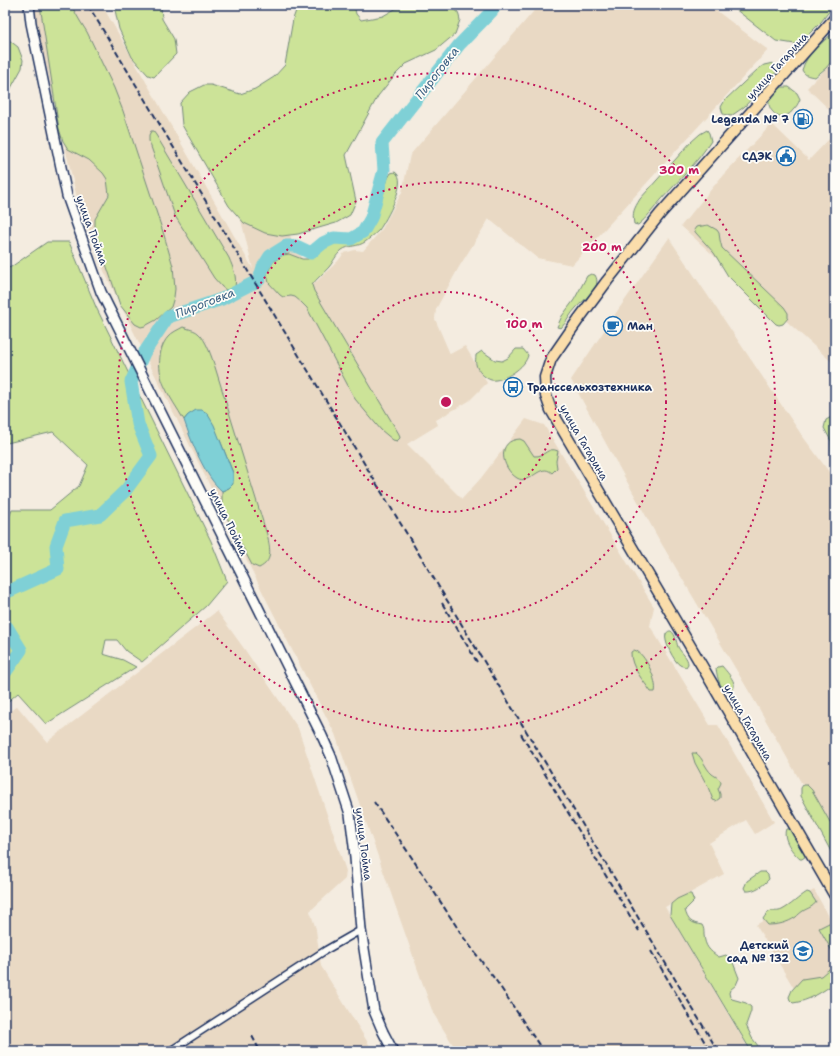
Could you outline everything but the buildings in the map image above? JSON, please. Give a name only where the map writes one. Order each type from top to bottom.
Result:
[{"type":"main road","name":"улица Пойма","points":[[29,5],[67,196],[101,292],[331,756],[350,814],[361,930],[374,1011],[382,1032],[393,1051]]},
{"type":"main road","name":"улица Гагарина","points":[[835,18],[660,214],[607,281],[551,359],[544,377],[544,384],[551,410],[835,896]]},
{"type":"street","points":[[170,1051],[326,950],[361,930]]},
{"type":"shaded area","points":[[32,5],[102,5],[253,269],[232,183],[252,172],[296,246],[314,284],[338,261],[344,253],[355,250],[363,251],[382,229],[402,192],[410,155],[539,5],[709,5],[768,50],[572,265],[537,258],[489,219],[459,267],[436,309],[435,319],[450,354],[465,346],[487,383],[469,401],[436,420],[438,425],[407,444],[462,499],[481,478],[526,419],[544,425],[654,607],[650,626],[710,725],[718,725],[774,822],[755,834],[746,820],[709,843],[724,874],[665,907],[750,1051],[457,1051],[433,1013],[335,734],[265,597],[104,271],[76,194]]},
{"type":"shaded area","points":[[835,59],[835,115],[807,88]]},
{"type":"shaded area","points":[[772,124],[809,160],[835,133],[835,365],[681,226],[723,175]]},
{"type":"shaded area","points":[[669,238],[801,434],[835,480],[835,842],[757,705],[657,536],[571,380]]},
{"type":"shaded area","points":[[217,611],[298,728],[346,871],[345,879],[310,911],[316,929],[321,966],[373,1051],[5,1051],[5,715],[17,706],[47,742]]},
{"type":"shaded area","name":"Детский сад № 132","points":[[814,890],[835,927],[835,976],[798,995],[756,925]]},
{"type":"green space","points":[[40,5],[71,5],[87,32],[114,88],[123,111],[164,235],[173,266],[175,289],[174,297],[171,307],[156,320],[145,326],[141,327],[135,324],[120,305],[95,232],[95,219],[109,195],[107,179],[103,173],[89,160],[68,149],[63,141],[59,129]]},
{"type":"green space","points":[[114,5],[161,5],[162,19],[174,39],[176,54],[154,77],[148,75],[132,57],[119,29]]},
{"type":"green space","points":[[298,5],[354,5],[356,14],[361,20],[383,16],[402,5],[444,5],[458,12],[460,20],[455,34],[436,50],[406,64],[378,96],[346,155],[356,201],[350,215],[336,223],[298,234],[282,236],[265,233],[244,223],[229,206],[182,125],[180,103],[190,92],[204,85],[211,85],[240,94],[255,89],[274,77],[285,65],[293,19]]},
{"type":"green space","points":[[730,5],[834,5],[821,22],[806,37],[795,44],[776,41]]},
{"type":"green space","points":[[834,32],[835,57],[826,68],[815,77],[806,75],[802,70],[807,59],[815,49]]},
{"type":"green space","points":[[5,37],[18,47],[23,60],[22,68],[11,88],[5,104]]},
{"type":"green space","points":[[773,63],[778,69],[744,107],[731,116],[723,114],[721,107],[725,100],[758,69],[764,65]]},
{"type":"green space","points":[[782,87],[789,87],[797,93],[800,99],[791,113],[783,116],[773,112],[769,103],[770,97],[774,91]]},
{"type":"green space","points":[[707,130],[711,141],[700,157],[644,219],[638,225],[634,224],[634,211],[640,199],[691,142]]},
{"type":"green space","points":[[151,131],[153,131],[156,135],[229,258],[235,279],[235,287],[230,290],[226,290],[222,287],[214,278],[175,216],[149,141]]},
{"type":"green space","points":[[395,172],[399,176],[398,191],[391,209],[379,230],[362,244],[342,250],[312,285],[314,291],[399,434],[400,438],[397,441],[393,440],[381,430],[355,399],[307,308],[295,297],[283,297],[280,295],[269,283],[267,274],[273,262],[283,255],[289,254],[302,259],[308,259],[334,243],[352,241],[364,235],[372,227],[376,219],[388,178],[391,173]]},
{"type":"green space","points":[[708,225],[717,230],[719,233],[722,248],[784,307],[788,313],[788,318],[783,324],[776,324],[728,276],[714,253],[694,230],[696,227]]},
{"type":"green space","points":[[47,242],[69,242],[96,307],[211,541],[227,581],[206,606],[142,662],[126,651],[117,640],[106,640],[103,654],[123,660],[136,667],[46,724],[18,693],[5,704],[5,556],[10,550],[5,546],[5,527],[12,510],[50,510],[79,486],[88,465],[53,432],[5,443],[5,269],[11,267]]},
{"type":"green space","points":[[591,274],[595,275],[597,280],[595,289],[574,310],[561,328],[557,327],[562,316],[574,300],[587,276]]},
{"type":"green space","points":[[183,327],[195,331],[201,336],[215,367],[268,538],[270,551],[269,559],[259,568],[252,565],[222,508],[222,491],[229,488],[233,473],[220,440],[188,415],[184,420],[168,394],[162,380],[160,354],[164,342],[173,332]]},
{"type":"green space","points":[[516,349],[523,349],[528,355],[526,360],[519,369],[502,379],[491,380],[486,378],[477,367],[476,355],[482,351],[495,360],[502,361],[508,358]]},
{"type":"green space","points":[[835,415],[835,469],[832,464],[831,441],[824,428],[826,420]]},
{"type":"green space","points":[[520,439],[524,441],[534,456],[541,455],[551,450],[558,451],[556,461],[557,468],[552,473],[548,470],[543,470],[526,479],[522,480],[517,478],[507,468],[504,449],[507,444]]},
{"type":"green space","points":[[668,631],[671,631],[675,636],[678,647],[687,659],[688,664],[686,667],[678,663],[668,646],[665,637]]},
{"type":"green space","points":[[634,650],[642,656],[650,668],[655,682],[655,692],[651,692],[635,668],[631,658],[631,652]]},
{"type":"green space","points":[[722,666],[731,677],[734,684],[733,689],[727,693],[719,682],[717,676],[716,669]]},
{"type":"green space","points":[[692,753],[696,753],[698,755],[710,772],[719,779],[721,783],[718,789],[720,798],[716,801],[713,800],[695,763]]},
{"type":"green space","points":[[803,785],[807,785],[812,790],[835,831],[835,859],[801,796],[801,788]]},
{"type":"green space","points":[[786,829],[789,829],[796,836],[806,856],[802,859],[800,859],[791,850],[785,833]]},
{"type":"green space","points":[[760,872],[765,872],[769,879],[759,888],[746,891],[744,888],[747,881]]},
{"type":"green space","points":[[807,892],[810,893],[816,902],[815,904],[793,919],[779,924],[768,925],[763,919],[770,911],[782,910]]},
{"type":"green space","points":[[691,894],[694,901],[685,910],[687,917],[693,922],[702,925],[705,942],[713,953],[719,957],[726,955],[732,960],[739,978],[736,985],[730,990],[730,997],[746,1003],[751,1007],[746,1025],[752,1038],[762,1051],[751,1051],[670,915],[671,904],[677,899]]},
{"type":"green space","points":[[831,922],[835,929],[835,949],[832,951],[819,928]]},
{"type":"green space","points":[[835,964],[835,983],[810,998],[793,1003],[790,1000],[789,997],[792,990],[802,979],[821,976]]},
{"type":"water","points":[[196,410],[202,410],[207,413],[214,425],[233,473],[233,484],[229,488],[222,491],[204,468],[184,420],[188,415]]},
{"type":"waterway","name":"Пироговка","points":[[5,593],[58,569],[56,546],[65,521],[100,515],[126,490],[151,456],[138,424],[131,382],[144,353],[168,317],[222,299],[259,280],[263,267],[270,256],[286,246],[296,246],[311,253],[323,243],[334,238],[351,239],[363,232],[371,218],[384,170],[382,143],[459,45],[496,5]]},
{"type":"waterway","name":"Пироговка","points":[[5,627],[7,627],[21,650],[5,673]]},
{"type":"railway","points":[[88,5],[718,1051]]},
{"type":"railway","points":[[442,603],[477,662]]},
{"type":"railway","points":[[521,734],[639,931]]},
{"type":"railway","points":[[374,802],[464,938],[497,982],[543,1051]]},
{"type":"railway","points":[[651,951],[710,1051]]},
{"type":"railway","points":[[252,1036],[260,1051]]},
{"type":"place","name":"Legenda № 7","points":[[803,119]]},
{"type":"place","name":"СДЭК","points":[[786,156]]},
{"type":"place","name":"Ман","points":[[613,326]]},
{"type":"place","name":"Транссельхозтехника","points":[[513,387]]},
{"type":"place","name":"Детский сад № 132","points":[[803,951]]}]
